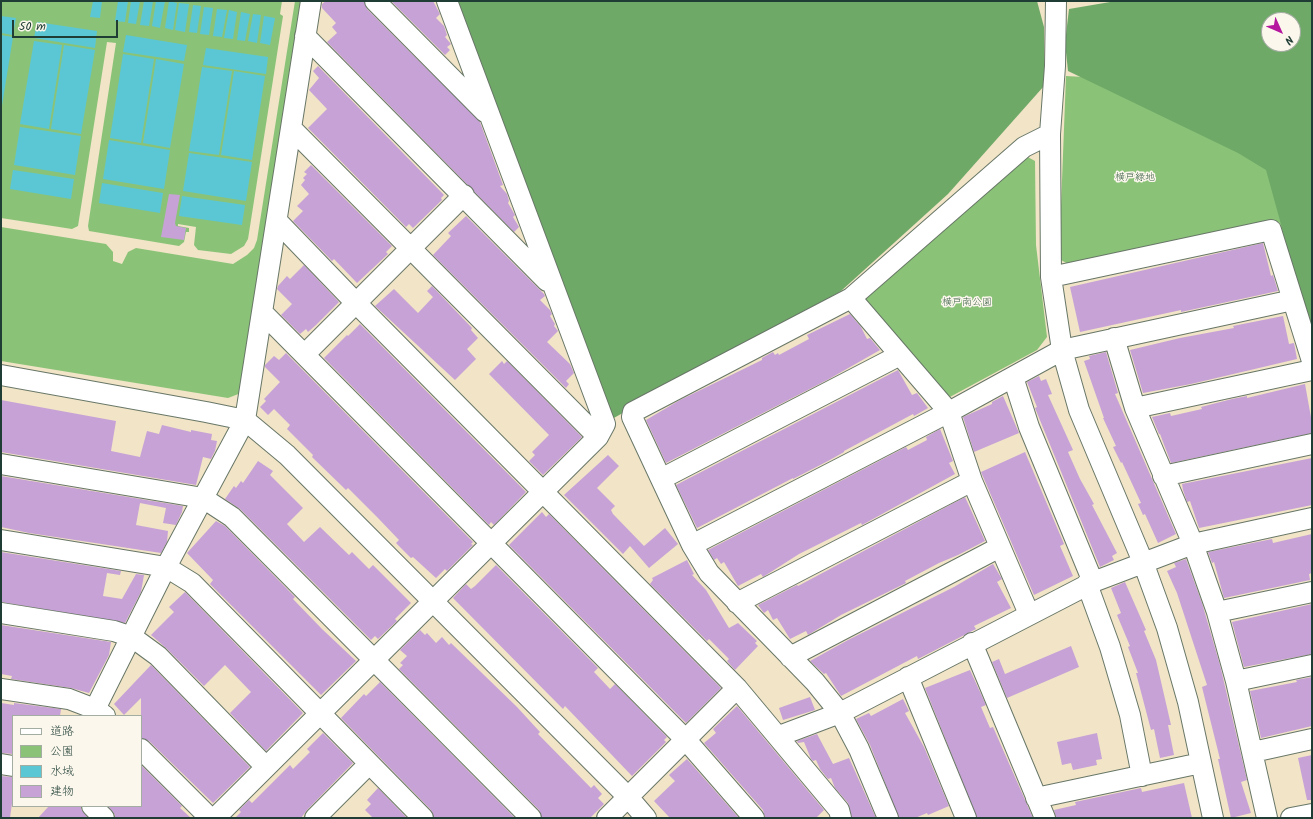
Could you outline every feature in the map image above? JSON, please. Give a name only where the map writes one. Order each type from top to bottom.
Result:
[{"type":"street","points":[[1,689],[69,699],[100,712],[132,637],[166,567],[245,420],[311,1]]},
{"type":"street","points":[[375,1],[490,116]]},
{"type":"street","points":[[215,818],[598,437],[605,424],[552,286],[447,1]]},
{"type":"street","points":[[1056,1],[1055,66],[1050,134],[1051,277],[1062,350],[1079,410],[1142,562],[1167,628],[1188,702],[1212,818]]},
{"type":"street","points":[[305,36],[552,286]]},
{"type":"street","points":[[292,129],[598,437]]},
{"type":"street","points":[[888,818],[859,749],[840,713],[815,682],[709,573],[692,545],[632,417],[633,412],[851,298],[1024,147],[1050,134]]},
{"type":"street","points":[[305,354],[464,196]]},
{"type":"street","points":[[277,221],[356,303],[737,688],[779,736],[838,810],[841,818]]},
{"type":"street","points":[[1051,277],[1271,230],[1312,361]]},
{"type":"street","points":[[851,298],[949,412],[972,481],[1029,614]]},
{"type":"street","points":[[692,545],[949,412],[1062,350],[1293,300]]},
{"type":"street","points":[[262,312],[686,740],[754,818]]},
{"type":"street","points":[[1114,338],[1134,408],[1162,476],[1193,544],[1217,612],[1236,681],[1267,818]]},
{"type":"street","points":[[661,479],[900,355]]},
{"type":"street","points":[[1134,408],[1312,370]]},
{"type":"street","points":[[1,375],[245,420],[287,455],[628,797],[646,818]]},
{"type":"street","points":[[1013,377],[1029,427],[1090,583],[1130,715],[1142,776]]},
{"type":"street","points":[[1162,476],[1312,444]]},
{"type":"street","points":[[1,464],[203,498],[232,516],[531,818]]},
{"type":"street","points":[[737,603],[972,481]]},
{"type":"street","points":[[779,736],[840,713],[972,643],[1090,583],[1142,562],[1193,544],[1312,518]]},
{"type":"street","points":[[1,540],[166,567],[192,583],[319,714],[423,818]]},
{"type":"street","points":[[790,657],[1000,547]]},
{"type":"street","points":[[1217,612],[1312,592]]},
{"type":"street","points":[[1,613],[114,631],[132,637],[158,656],[266,767]]},
{"type":"street","points":[[972,643],[1045,818]]},
{"type":"street","points":[[1236,681],[1312,665]]},
{"type":"street","points":[[908,677],[966,818]]},
{"type":"street","points":[[607,818],[737,688]]},
{"type":"street","points":[[1253,752],[1312,739]]},
{"type":"street","points":[[142,750],[210,818]]},
{"type":"street","points":[[1036,798],[1201,763]]},
{"type":"street","points":[[1,764],[12,766]]},
{"type":"street","points":[[316,818],[369,764]]},
{"type":"street","points":[[93,807],[104,818]]},
{"type":"street","points":[[1291,818],[1312,814]]},
{"type":"green space","points":[[1,1],[282,1],[280,14],[283,16],[248,239],[244,246],[231,254],[198,250],[194,245],[196,227],[178,224],[178,226],[189,228],[189,232],[186,232],[184,242],[179,246],[89,231],[88,226],[116,43],[107,42],[78,226],[72,229],[1,218]]},
{"type":"green space","points":[[295,1],[302,1],[241,393],[228,398],[1,361],[1,227],[106,244],[113,252],[113,261],[122,264],[128,252],[136,248],[233,264],[247,255],[254,248],[257,240]]},
{"type":"green space","points":[[453,1],[1037,1],[1044,27],[1044,86],[948,194],[841,291],[612,419]]},
{"type":"green space","points":[[1116,1],[1312,1],[1312,337],[1266,170],[1238,153],[1068,71],[1065,43],[1069,9]]},
{"type":"green space","name":"横戸緑地","points":[[1066,76],[1102,78],[1312,192],[1312,325],[1279,222],[1072,266],[1059,259]]},
{"type":"green space","name":"横戸南公園","points":[[1024,155],[1035,161],[1036,245],[1047,337],[1037,350],[948,398],[858,297]]},
{"type":"water","points":[[93,1],[102,1],[100,18],[90,17]]},
{"type":"water","points":[[118,1],[128,1],[125,22],[115,21]]},
{"type":"water","points":[[131,1],[140,1],[136,24],[128,23]]},
{"type":"water","points":[[144,1],[153,1],[149,26],[140,25]]},
{"type":"water","points":[[156,1],[165,1],[160,28],[152,26]]},
{"type":"water","points":[[169,1],[177,3],[173,30],[165,28]]},
{"type":"water","points":[[179,3],[189,4],[185,32],[175,30]]},
{"type":"water","points":[[193,5],[201,6],[197,33],[189,32]]},
{"type":"water","points":[[204,7],[213,8],[209,35],[200,34]]},
{"type":"water","points":[[217,9],[227,10],[222,37],[213,36]]},
{"type":"water","points":[[229,10],[237,12],[233,39],[224,38]]},
{"type":"water","points":[[241,12],[250,14],[245,41],[237,40]]},
{"type":"water","points":[[253,14],[261,15],[257,43],[248,41]]},
{"type":"water","points":[[1,16],[16,18],[13,35],[1,33]]},
{"type":"water","points":[[264,16],[275,18],[270,45],[260,43]]},
{"type":"water","points":[[37,22],[97,31],[95,48],[34,38]]},
{"type":"water","points":[[1,35],[13,37],[1,112]]},
{"type":"water","points":[[126,35],[187,45],[184,61],[123,52]]},
{"type":"water","points":[[34,41],[62,45],[49,129],[20,124]]},
{"type":"water","points":[[64,45],[95,50],[81,134],[51,129]]},
{"type":"water","points":[[206,48],[268,57],[266,74],[203,65]]},
{"type":"water","points":[[123,54],[154,59],[141,143],[110,138]]},
{"type":"water","points":[[156,59],[184,64],[170,148],[143,143]]},
{"type":"water","points":[[202,67],[232,71],[219,155],[189,151]]},
{"type":"water","points":[[234,71],[265,76],[252,160],[221,155]]},
{"type":"water","points":[[20,127],[81,136],[75,175],[14,165]]},
{"type":"water","points":[[109,140],[170,150],[164,189],[103,179]]},
{"type":"water","points":[[189,153],[252,162],[246,201],[183,191]]},
{"type":"water","points":[[13,170],[74,179],[71,199],[10,189]]},
{"type":"water","points":[[102,183],[163,193],[160,213],[99,203]]},
{"type":"water","points":[[182,196],[245,205],[242,225],[179,216]]},
{"type":"building","points":[[326,1],[364,1],[367,9],[480,122],[503,185],[500,186],[507,194],[509,201],[508,203],[515,215],[513,217],[519,227],[514,232],[327,42],[337,33],[332,27],[336,23],[322,8],[322,4]]},
{"type":"building","points":[[391,1],[433,1],[440,14],[436,18],[444,26],[447,35],[445,37],[451,44],[447,47],[450,50],[445,55]]},
{"type":"building","points":[[318,66],[444,195],[441,198],[442,200],[413,228],[409,224],[406,227],[308,128],[327,109],[309,90],[319,78],[313,71]]},
{"type":"building","points":[[311,165],[392,246],[386,252],[388,254],[357,283],[334,259],[332,261],[293,221],[303,211],[297,206],[309,194],[301,185],[305,180],[303,178],[307,174],[304,172]]},
{"type":"building","points":[[169,194],[180,195],[175,223],[176,226],[186,228],[184,240],[161,237]]},
{"type":"building","points":[[466,216],[544,294],[545,296],[540,300],[550,310],[552,314],[550,316],[558,331],[547,342],[570,364],[574,373],[566,381],[569,384],[566,388],[433,255],[451,236],[448,233]]},
{"type":"building","points":[[1263,243],[1271,276],[1273,275],[1278,291],[1080,332],[1070,287]]},
{"type":"building","points":[[304,265],[339,302],[308,332],[306,329],[300,334],[281,315],[292,304],[277,289],[287,276],[290,279]]},
{"type":"building","points":[[432,286],[472,328],[471,330],[478,338],[467,349],[476,359],[455,380],[375,306],[394,289],[418,313],[433,297],[427,291]]},
{"type":"building","points":[[850,314],[861,327],[867,339],[870,338],[880,350],[829,379],[666,463],[646,420],[680,400],[762,360],[762,358],[773,352],[775,355],[778,353],[779,355],[809,339],[807,335]]},
{"type":"building","points":[[1283,316],[1289,344],[1294,343],[1297,359],[1191,384],[1143,393],[1130,350]]},
{"type":"building","points":[[360,324],[526,492],[494,525],[491,522],[489,525],[324,358]]},
{"type":"building","points":[[1106,352],[1118,393],[1115,394],[1176,534],[1158,543],[1145,514],[1143,515],[1138,504],[1141,503],[1122,462],[1121,463],[1113,447],[1116,446],[1103,418],[1084,361],[1090,359],[1089,356]]},
{"type":"building","points":[[286,353],[473,542],[471,544],[473,545],[447,571],[445,569],[436,578],[413,557],[411,558],[396,543],[399,540],[378,518],[348,488],[346,490],[312,457],[313,455],[287,429],[290,425],[274,409],[268,415],[260,407],[266,401],[264,399],[280,382],[265,367],[265,365],[274,356],[279,360]]},
{"type":"building","points":[[502,361],[504,364],[507,361],[582,437],[543,475],[529,461],[535,455],[532,452],[549,435],[489,374]]},
{"type":"building","points":[[898,370],[912,395],[917,393],[928,408],[914,416],[913,414],[828,461],[697,528],[676,485]]},
{"type":"building","points":[[1039,376],[1041,381],[1046,379],[1052,394],[1048,395],[1073,450],[1068,452],[1080,479],[1094,504],[1092,505],[1117,553],[1112,556],[1114,560],[1100,567],[1035,408],[1037,407],[1027,382]]},
{"type":"building","points":[[1305,384],[1312,423],[1312,433],[1171,463],[1152,417],[1170,413],[1171,416],[1202,409],[1201,407],[1232,399],[1247,396],[1247,398]]},
{"type":"building","points":[[1003,396],[1019,433],[974,452],[963,417],[992,404],[992,402]]},
{"type":"building","points":[[1,400],[116,421],[111,451],[140,457],[147,431],[159,434],[162,425],[191,432],[191,430],[212,434],[211,440],[217,441],[215,451],[211,459],[203,457],[196,485],[1,452]]},
{"type":"building","points":[[940,429],[953,461],[949,463],[955,474],[862,525],[861,523],[799,554],[763,577],[761,574],[738,586],[724,562],[721,564],[717,558],[714,560],[708,550],[906,447],[908,450],[927,440],[926,437]]},
{"type":"building","points":[[1025,452],[1064,544],[1060,546],[1073,576],[1034,595],[981,472]]},
{"type":"building","points":[[608,455],[619,466],[597,488],[615,506],[611,510],[613,514],[644,546],[665,528],[678,544],[649,568],[630,546],[623,554],[564,495]]},
{"type":"building","points":[[1312,458],[1312,505],[1199,528],[1190,501],[1187,502],[1182,484]]},
{"type":"building","points":[[258,461],[273,471],[270,475],[303,508],[287,524],[304,542],[320,527],[349,555],[352,552],[369,569],[373,565],[411,603],[395,619],[397,621],[378,639],[375,636],[371,640],[240,509],[225,499],[234,486],[236,488],[241,481],[243,483]]},
{"type":"building","points":[[1,476],[183,506],[182,512],[176,525],[163,523],[166,508],[140,503],[136,525],[168,531],[167,542],[161,553],[29,533],[1,527]]},
{"type":"building","points":[[965,497],[985,541],[905,581],[906,583],[841,615],[808,635],[806,631],[790,639],[777,618],[773,620],[768,610],[764,613],[758,605],[797,585],[798,586]]},
{"type":"building","points":[[542,512],[546,517],[549,514],[721,688],[686,723],[509,545]]},
{"type":"building","points":[[216,521],[225,526],[295,597],[293,599],[322,629],[356,661],[321,695],[210,584],[213,580],[187,553]]},
{"type":"building","points":[[1312,534],[1312,573],[1309,574],[1310,580],[1224,598],[1214,562],[1212,563],[1208,552],[1272,539],[1273,543]]},
{"type":"building","points":[[1,552],[121,571],[120,575],[107,573],[103,596],[122,599],[136,574],[144,575],[141,592],[125,623],[1,602]]},
{"type":"building","points":[[1186,559],[1202,603],[1220,665],[1247,780],[1241,782],[1251,813],[1231,818],[1218,759],[1220,759],[1202,687],[1207,685],[1177,593],[1167,571],[1176,567],[1174,563]]},
{"type":"building","points":[[687,560],[694,574],[692,575],[706,590],[729,628],[738,623],[757,641],[755,643],[758,646],[735,670],[727,661],[729,659],[709,639],[707,641],[650,584],[653,580],[652,578]]},
{"type":"building","points":[[993,564],[1002,579],[997,582],[1011,608],[974,626],[976,629],[918,659],[917,656],[841,696],[826,673],[824,674],[810,661],[848,640],[954,587]]},
{"type":"building","points":[[496,565],[598,668],[594,672],[610,689],[615,684],[667,737],[664,740],[666,742],[632,776],[565,706],[563,709],[453,598],[466,584],[471,589],[475,586]]},
{"type":"building","points":[[1125,582],[1146,630],[1144,631],[1156,660],[1171,725],[1168,725],[1174,755],[1160,758],[1154,729],[1151,730],[1136,673],[1138,673],[1128,647],[1130,646],[1117,615],[1121,613],[1111,588]]},
{"type":"building","points":[[185,592],[303,713],[266,751],[230,713],[251,692],[225,665],[204,686],[151,635],[174,612],[169,607]]},
{"type":"building","points":[[1312,604],[1312,654],[1244,667],[1232,622]]},
{"type":"building","points":[[1,625],[111,642],[109,655],[89,693],[71,688],[11,679],[12,676],[1,674]]},
{"type":"building","points":[[420,630],[425,635],[427,633],[436,643],[442,637],[449,645],[451,643],[517,707],[540,732],[538,734],[591,788],[594,785],[602,794],[598,798],[604,804],[590,818],[542,818],[539,810],[399,669],[403,665],[400,663],[407,656],[400,650]]},
{"type":"building","points":[[1071,646],[1079,667],[1007,698],[992,662],[999,659],[1005,674]]},
{"type":"building","points":[[151,665],[250,767],[213,803],[149,741],[142,738],[141,698],[124,715],[114,704]]},
{"type":"building","points":[[970,670],[986,705],[981,707],[990,728],[993,727],[1033,818],[977,818],[925,688]]},
{"type":"building","points":[[1312,677],[1312,726],[1261,738],[1250,691],[1297,682],[1296,680]]},
{"type":"building","points":[[380,682],[515,818],[434,818],[431,810],[341,718],[364,694],[366,696]]},
{"type":"building","points":[[810,697],[815,710],[783,720],[779,708]]},
{"type":"building","points":[[903,699],[909,711],[905,713],[924,747],[949,806],[928,815],[927,813],[915,818],[899,818],[870,745],[856,719],[869,713],[871,716]]},
{"type":"building","points":[[1,703],[14,705],[14,703],[61,709],[60,715],[12,715],[12,754],[1,753]]},
{"type":"building","points":[[737,706],[824,810],[816,818],[765,818],[763,810],[704,743],[716,733],[713,729]]},
{"type":"building","points":[[323,733],[353,763],[301,818],[235,818],[241,812],[239,810],[249,800],[252,803],[290,765],[293,769],[310,752],[307,749]]},
{"type":"building","points":[[1097,733],[1102,759],[1096,760],[1097,765],[1073,770],[1071,763],[1062,765],[1057,742]]},
{"type":"building","points":[[817,734],[833,764],[849,758],[876,818],[852,818],[848,803],[835,788],[831,778],[828,779],[820,769],[816,760],[813,761],[811,759],[804,742],[798,743],[797,741]]},
{"type":"building","points":[[1312,755],[1312,800],[1307,800],[1298,758]]},
{"type":"building","points":[[687,759],[739,818],[670,818],[654,801],[675,781],[669,775]]},
{"type":"building","points":[[142,766],[182,806],[180,808],[191,818],[115,818],[115,815],[109,807],[142,807]]},
{"type":"building","points":[[1,776],[12,777],[12,803],[10,818],[1,818]]},
{"type":"building","points":[[1184,783],[1192,818],[1056,818],[1054,810],[1076,805],[1075,802],[1141,788],[1142,792]]},
{"type":"building","points":[[378,788],[407,818],[373,818],[365,810],[371,804],[367,800]]},
{"type":"building","points":[[48,807],[81,807],[88,818],[38,818]]}]
